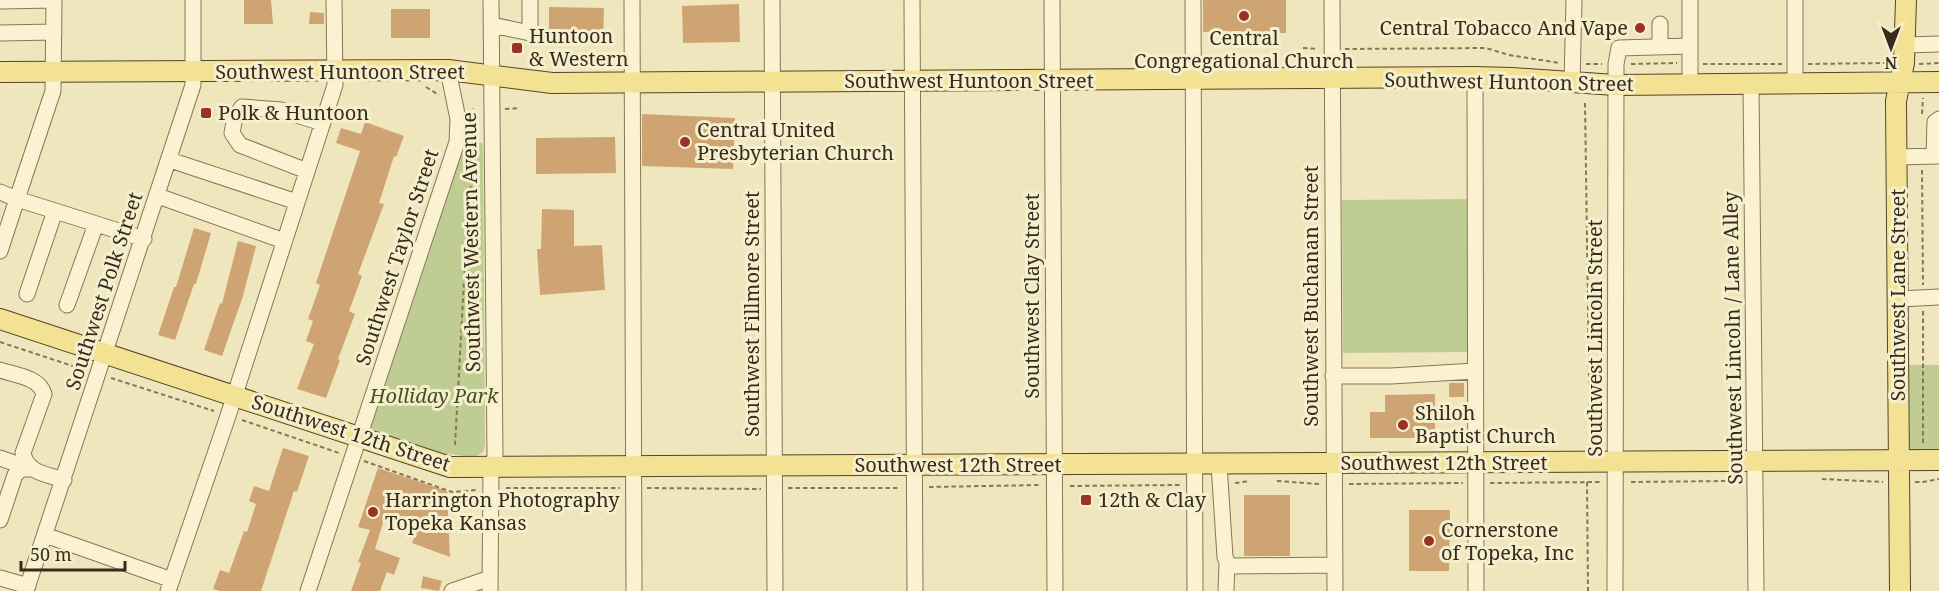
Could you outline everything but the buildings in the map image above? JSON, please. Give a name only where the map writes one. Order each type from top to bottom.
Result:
[{"type":"main road","name":"Southwest Lane Street","points":[[1900,591],[1896,101],[1904,63],[1906,0]]},
{"type":"main road","name":"Southwest Huntoon Street","points":[[0,72],[448,70],[552,83],[1475,77],[1615,86],[1931,82]]},
{"type":"main road","name":"Southwest 12th Street","points":[[0,319],[450,468],[1931,460]]},
{"type":"street","points":[[0,1],[54,0],[55,72],[53,92],[0,251]]},
{"type":"street","name":"Southwest Polk Street","points":[[27,589],[193,86],[193,0]]},
{"type":"street","points":[[45,535],[170,586],[334,85],[334,0]]},
{"type":"street","name":"Southwest Western Avenue","points":[[490,584],[491,467],[495,457],[491,0]]},
{"type":"street","points":[[492,25],[530,33],[530,0]]},
{"type":"street","points":[[632,0],[634,591]]},
{"type":"street","name":"Southwest Fillmore Street","points":[[772,0],[775,591]]},
{"type":"street","points":[[912,0],[915,591]]},
{"type":"street","name":"Southwest Clay Street","points":[[1053,0],[1055,591]]},
{"type":"street","points":[[1193,0],[1195,591]]},
{"type":"street","name":"Southwest Buchanan Street","points":[[1332,0],[1335,591]]},
{"type":"street","points":[[1572,83],[1574,0]]},
{"type":"street","points":[[1690,0],[1690,85]]},
{"type":"street","points":[[1795,0],[1795,85]]},
{"type":"street","points":[[1660,24],[1660,47],[1690,46]]},
{"type":"street","points":[[0,33],[54,32]]},
{"type":"street","points":[[1904,45],[1939,44]]},
{"type":"street","name":"Southwest Lincoln Street","points":[[1615,591],[1616,64],[1619,48],[1660,47]]},
{"type":"street","name":"Southwest Taylor Street","points":[[308,591],[456,142],[458,119],[448,70]]},
{"type":"street","points":[[1475,77],[1476,591]]},
{"type":"street","name":"Southwest Lincoln / Lane Alley","points":[[1751,85],[1756,591]]},
{"type":"street","points":[[307,171],[240,145],[232,133],[235,117],[242,107],[281,110],[322,123]]},
{"type":"street","points":[[1897,157],[1932,156],[1935,122],[1939,119]]},
{"type":"street","points":[[170,160],[297,202]]},
{"type":"street","points":[[0,192],[144,239]]},
{"type":"street","points":[[158,196],[284,241]]},
{"type":"street","points":[[27,294],[55,211]]},
{"type":"street","points":[[68,305],[96,224]]},
{"type":"street","points":[[1898,299],[1939,297]]},
{"type":"street","points":[[1333,376],[1391,376],[1475,371]]},
{"type":"street","points":[[1,373],[38,382],[43,389],[44,394],[23,453],[31,469]]},
{"type":"street","points":[[0,458],[63,480]]},
{"type":"street","points":[[1219,464],[1227,563],[1226,591]]},
{"type":"street","points":[[0,520],[15,475],[21,469],[31,469]]},
{"type":"street","points":[[1227,563],[1234,566],[1334,565]]},
{"type":"street","points":[[0,578],[27,589]]},
{"type":"street","points":[[452,591],[490,584]]},
{"type":"path","points":[[1922,124],[1931,82],[1923,64],[1939,63]]},
{"type":"path","points":[[425,87],[454,102]]},
{"type":"path","points":[[1585,103],[1590,462]]},
{"type":"path","points":[[455,444],[468,208],[476,147],[473,108],[520,108]]},
{"type":"path","points":[[1931,460],[1923,297],[1932,156]]},
{"type":"path","points":[[0,342],[85,370]]},
{"type":"path","points":[[1587,482],[1588,591]]},
{"type":"green space","name":"Holliday Park","points":[[468,142],[482,143],[483,147],[485,445],[483,452],[474,457],[441,453],[370,430],[460,155]]},
{"type":"green space","points":[[1470,199],[1470,352],[1343,353],[1342,200]]},
{"type":"green space","points":[[1905,365],[1939,365],[1939,451],[1910,451],[1907,448]]},
{"type":"place","name":"Central Congregational Church","points":[[1244,16]]},
{"type":"place","name":"Central Tobacco And Vape","points":[[1640,28]]},
{"type":"place","name":"Huntoon & Western","points":[[517,48]]},
{"type":"place","name":"Polk & Huntoon","points":[[206,113]]},
{"type":"place","name":"Central United Presbyterian Church","points":[[685,142]]},
{"type":"place","name":"Shiloh Baptist Church","points":[[1403,425]]},
{"type":"place","name":"12th & Clay","points":[[1086,500]]},
{"type":"place","name":"Harrington Photography Topeka Kansas","points":[[373,512]]},
{"type":"place","name":"Cornerstone of Topeka, Inc","points":[[1429,541]]}]
